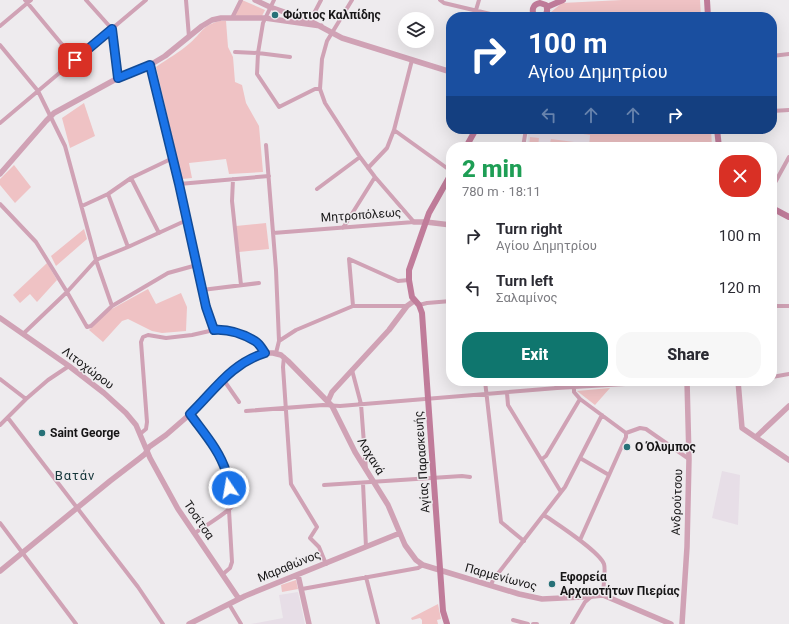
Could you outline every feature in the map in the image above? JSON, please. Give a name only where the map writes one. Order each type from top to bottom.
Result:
[{"type":"main road","points":[[547,7],[561,0]]},
{"type":"main road","points":[[706,0],[707,12]]},
{"type":"main road","points":[[533,3],[542,3],[547,7]]},
{"type":"main road","points":[[547,7],[547,12]]},
{"type":"main road","points":[[408,280],[409,270],[426,222],[446,184]]},
{"type":"main road","points":[[777,211],[789,217]]},
{"type":"main road","name":"Αγίας Παρασκευής","points":[[408,280],[422,313],[443,611],[447,624]]},
{"type":"street","points":[[86,0],[112,29],[118,78]]},
{"type":"street","points":[[1,121],[146,0]]},
{"type":"street","points":[[186,0],[189,37]]},
{"type":"street","points":[[232,18],[241,0]]},
{"type":"street","points":[[255,0],[310,21],[342,38],[446,70]]},
{"type":"street","points":[[274,0],[262,23],[257,74],[279,107],[320,89]]},
{"type":"street","points":[[310,21],[321,0]]},
{"type":"street","points":[[352,0],[327,41],[324,50],[320,89],[325,103],[360,157],[375,177],[414,222]]},
{"type":"street","points":[[476,10],[479,0]]},
{"type":"street","points":[[0,26],[28,1],[75,60]]},
{"type":"street","points":[[440,1],[444,4],[484,12]]},
{"type":"street","points":[[0,174],[50,116],[63,107],[118,78],[150,65],[165,56],[207,22],[221,18],[265,18],[321,26]]},
{"type":"street","points":[[0,45],[38,91],[65,146],[96,260],[112,306]]},
{"type":"street","points":[[235,52],[290,57]]},
{"type":"street","points":[[777,55],[789,54]]},
{"type":"street","points":[[368,168],[387,148],[394,130],[412,60]]},
{"type":"street","points":[[150,65],[173,158],[202,290],[214,330]]},
{"type":"street","points":[[777,111],[789,110]]},
{"type":"street","points":[[394,130],[446,167]]},
{"type":"street","points":[[0,571],[140,458],[150,447],[166,436],[232,371],[249,360],[265,353],[276,353],[279,341],[266,145]]},
{"type":"street","points":[[317,189],[360,157]]},
{"type":"street","points":[[777,179],[789,157]]},
{"type":"street","points":[[82,206],[108,194],[131,178],[173,158]]},
{"type":"street","points":[[179,184],[268,176]]},
{"type":"street","points":[[343,228],[375,177]]},
{"type":"street","points":[[131,178],[159,233]]},
{"type":"street","points":[[233,179],[232,201],[241,285]]},
{"type":"street","points":[[108,194],[128,247]]},
{"type":"street","points":[[0,204],[36,242],[88,327],[92,326],[112,306],[168,273],[197,265]]},
{"type":"street","points":[[23,334],[67,292],[96,260],[187,220]]},
{"type":"street","name":"Μητροπόλεως","points":[[273,233],[414,222],[446,224]]},
{"type":"street","points":[[353,306],[349,259],[398,281],[408,280]]},
{"type":"street","points":[[202,290],[259,283]]},
{"type":"street","points":[[279,341],[296,330],[353,306],[407,306],[417,303],[446,301]]},
{"type":"street","points":[[330,403],[332,392],[389,330],[407,306]]},
{"type":"street","points":[[777,306],[789,306]]},
{"type":"street","name":"Λιτοχώρου","points":[[0,318],[69,366],[104,393],[126,413],[136,425],[146,451]]},
{"type":"street","points":[[140,434],[146,429],[148,422],[141,342],[143,337],[148,335],[166,338],[192,335],[214,330],[224,330],[231,331],[254,341],[260,345],[265,353]]},
{"type":"street","name":"Λαχανά","points":[[276,353],[284,357],[330,403],[354,452],[388,505],[400,534],[410,552],[423,565],[440,571]]},
{"type":"street","points":[[284,357],[282,367],[287,409],[291,484],[317,527],[310,538],[319,547],[326,564]]},
{"type":"street","points":[[0,425],[48,380],[69,366]]},
{"type":"street","points":[[352,370],[361,404],[366,470]]},
{"type":"street","points":[[777,376],[789,374]]},
{"type":"street","points":[[0,379],[26,399]]},
{"type":"street","points":[[223,379],[239,402]]},
{"type":"street","points":[[485,386],[501,522],[524,541]]},
{"type":"street","points":[[246,411],[287,409],[330,403],[361,404],[557,388],[601,386]]},
{"type":"street","name":"Ανδρούτσου","points":[[682,624],[687,547],[689,459],[687,386]]},
{"type":"street","points":[[738,386],[742,428],[789,460]]},
{"type":"street","points":[[574,388],[574,392],[580,399],[626,433]]},
{"type":"street","points":[[507,393],[508,405],[562,492]]},
{"type":"street","points":[[542,459],[546,456],[580,399]]},
{"type":"street","points":[[756,437],[789,406]]},
{"type":"street","points":[[190,414],[217,452],[224,466],[229,488],[236,501],[236,504],[229,510],[195,533]]},
{"type":"street","points":[[491,585],[493,580],[562,492],[602,415]]},
{"type":"street","points":[[8,418],[138,588],[163,624]]},
{"type":"street","points":[[626,433],[640,428],[646,429],[689,459]]},
{"type":"street","points":[[580,540],[626,437],[626,433]]},
{"type":"street","name":"Τοσίτσα","points":[[146,451],[178,508],[239,599]]},
{"type":"street","points":[[580,458],[609,475]]},
{"type":"street","points":[[324,485],[375,483],[462,476],[470,477]]},
{"type":"street","points":[[363,483],[366,547]]},
{"type":"street","points":[[223,574],[230,568],[232,562],[229,510]]},
{"type":"street","points":[[544,515],[580,540],[602,559],[605,565],[603,594],[670,624]]},
{"type":"street","points":[[0,523],[76,624]]},
{"type":"street","name":"Μαραθώνος","points":[[189,624],[239,599],[400,534]]},
{"type":"street","points":[[302,589],[418,568],[423,565]]},
{"type":"street","name":"Παρμενίωνος","points":[[440,571],[519,594],[542,599],[603,594]]},
{"type":"street","points":[[298,575],[309,624]]},
{"type":"street","points":[[366,578],[378,624]]},
{"type":"street","points":[[572,624],[585,602],[592,596]]},
{"type":"street","points":[[229,604],[241,624]]},
{"type":"street","points":[[513,620],[528,624]]},
{"type":"shaded area","points":[[242,0],[265,10],[262,16],[234,16]]},
{"type":"shaded area","points":[[622,0],[700,0],[701,12],[551,12],[562,3]]},
{"type":"shaded area","points":[[220,21],[226,21],[228,47],[233,57],[235,82],[242,85],[246,103],[259,126],[263,172],[229,174],[226,159],[189,163],[192,178],[182,179],[156,67],[186,46],[206,27]]},
{"type":"shaded area","points":[[84,103],[95,136],[70,148],[62,118]]},
{"type":"shaded area","points":[[528,134],[591,135],[590,142],[528,142]]},
{"type":"shaded area","points":[[583,134],[711,134],[712,142],[589,142],[590,135]]},
{"type":"shaded area","points":[[530,137],[539,138],[539,142],[530,142]]},
{"type":"shaded area","points":[[551,139],[574,142],[550,142]]},
{"type":"shaded area","points":[[14,165],[31,187],[15,203],[0,185],[0,179]]},
{"type":"shaded area","points":[[266,223],[269,249],[239,252],[236,226]]},
{"type":"shaded area","points":[[84,229],[87,239],[56,266],[51,256]]},
{"type":"shaded area","points":[[47,263],[57,280],[37,302],[30,294],[20,303],[13,295]]},
{"type":"shaded area","points":[[148,289],[156,304],[181,293],[187,307],[186,331],[162,333],[152,331],[128,319],[122,321],[103,342],[89,330],[108,311]]},
{"type":"shaded area","points":[[610,388],[595,405],[577,391]]},
{"type":"shaded area","points":[[722,471],[740,475],[738,525],[712,518]]},
{"type":"shaded area","points":[[296,580],[298,589],[282,592],[281,585]]},
{"type":"shaded area","points":[[298,592],[305,624],[251,624],[283,618],[279,595]]},
{"type":"shaded area","points":[[438,604],[441,619],[437,620],[438,624],[422,624],[422,620],[420,618],[412,620],[411,618]]},
{"type":"place","name":"Φώτιος Καλπίδης","points":[[275,15]]},
{"type":"place","name":"Saint George","points":[[42,433]]},
{"type":"place","name":"Ο Όλυμπος","points":[[627,447]]},
{"type":"place","name":"Εφορεία Αρχαιοτήτων Πιερίας","points":[[552,584]]},
{"type":"district","name":"Βατάν","points":[[75,475]]},
{"type":"route","points":[[75,60],[112,29],[118,78],[150,65],[179,184],[206,307],[214,330],[231,331],[254,341],[260,345],[265,353],[255,356],[232,371],[190,414],[222,460],[226,471],[229,488]]}]
